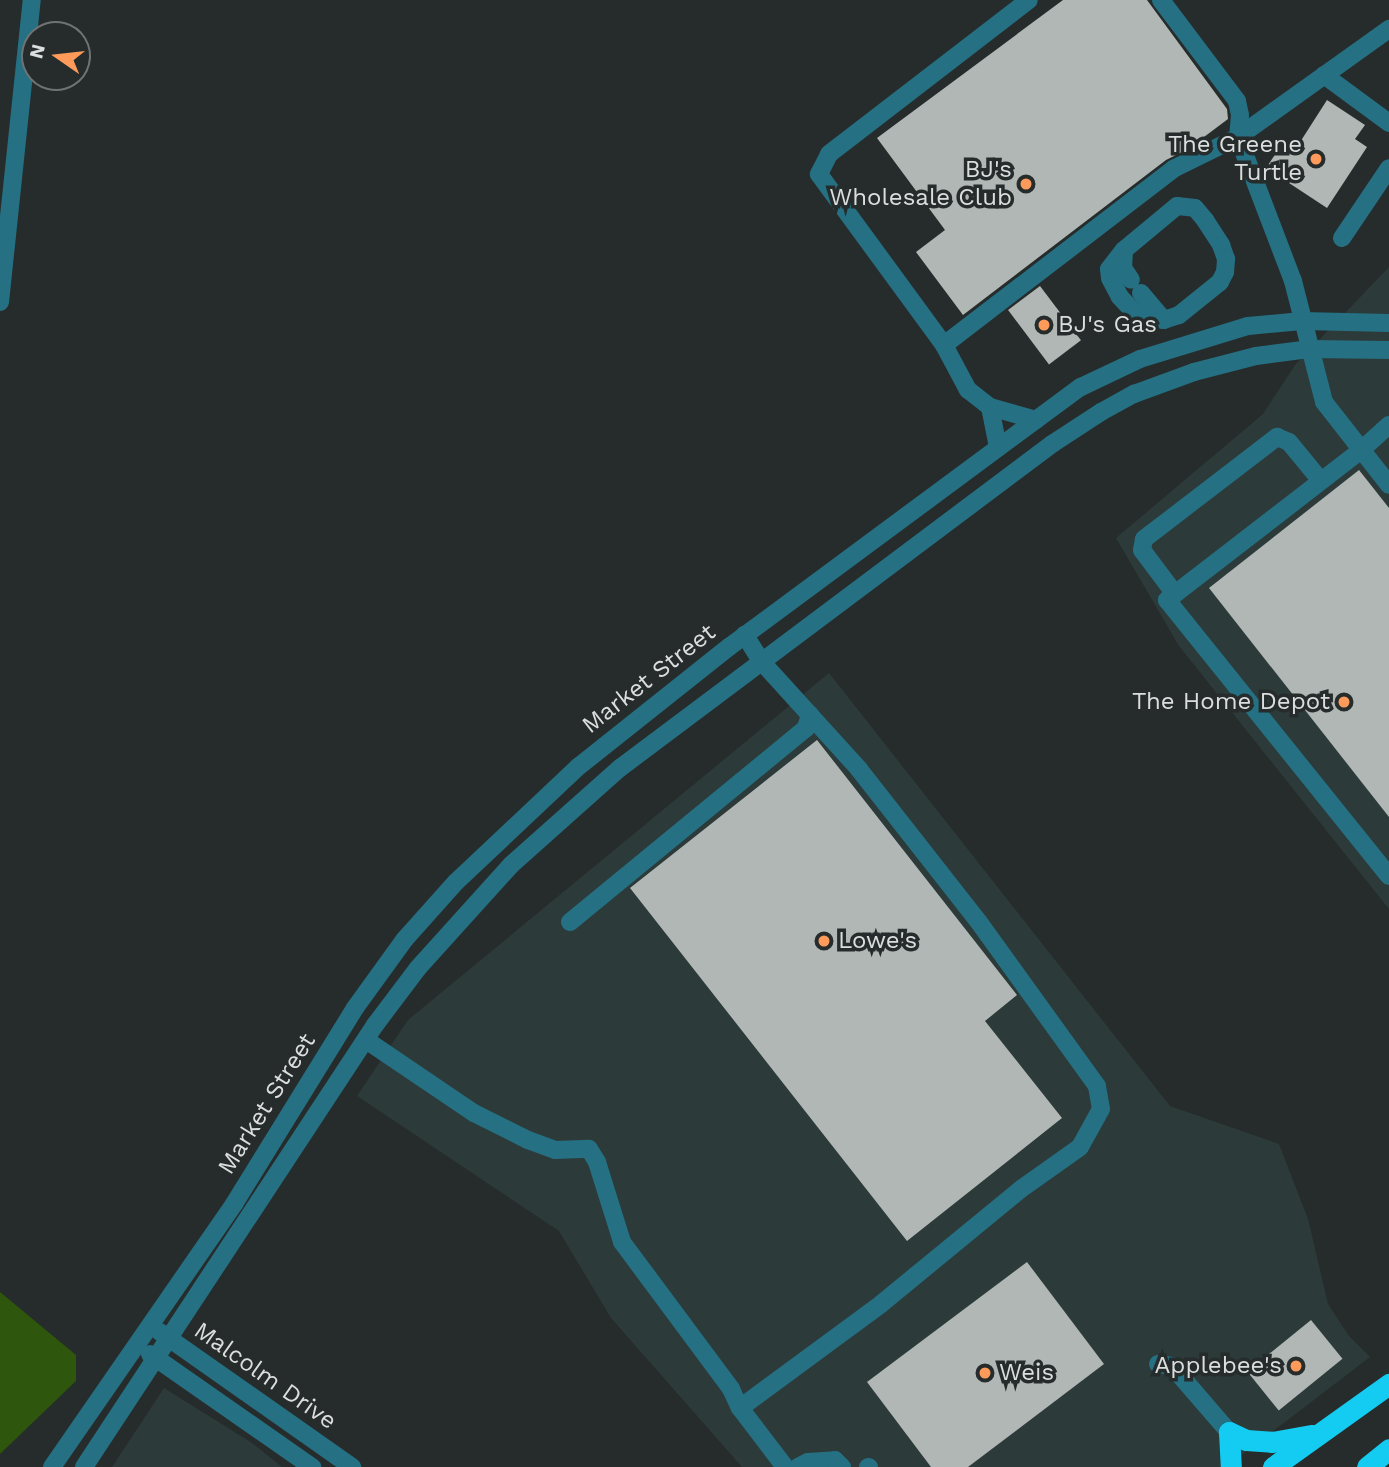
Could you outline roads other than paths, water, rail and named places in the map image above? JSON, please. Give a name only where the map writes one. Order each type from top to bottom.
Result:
[{"type":"highway","points":[[1272,1467],[1389,1384]]},
{"type":"highway","points":[[1231,1467],[1229,1432],[1246,1440],[1272,1443],[1318,1434]]},
{"type":"highway","points":[[1367,1467],[1389,1449]]},
{"type":"street","points":[[0,302],[32,0]]},
{"type":"street","points":[[1029,0],[829,154],[819,174],[944,345],[968,390],[990,407],[1036,420]]},
{"type":"street","points":[[1161,0],[1237,101],[1240,115],[1238,137],[1293,281],[1324,402],[1360,452],[1389,485]]},
{"type":"street","points":[[944,345],[1158,180],[1196,156],[1238,137],[1389,29]]},
{"type":"street","points":[[1324,75],[1389,123]]},
{"type":"street","points":[[1342,238],[1389,168]]},
{"type":"street","points":[[1158,180],[1177,206]]},
{"type":"street","points":[[1177,206],[1195,208],[1221,245],[1226,259],[1220,282],[1171,317],[1133,312],[1114,287],[1110,269],[1124,250],[1177,206]]},
{"type":"street","points":[[1124,250],[1123,268],[1136,287],[1171,317]]},
{"type":"street","name":"Market Street","points":[[52,1467],[234,1204],[355,1008],[405,939],[456,882],[578,767],[745,635],[1081,387],[1140,359],[1248,326],[1302,321],[1389,323]]},
{"type":"street","name":"Market Street","points":[[84,1467],[366,1040],[418,968],[511,865],[620,768],[1101,412],[1134,394],[1194,372],[1255,356],[1309,349],[1389,351]]},
{"type":"street","points":[[990,407],[998,447]]},
{"type":"street","points":[[1389,425],[1360,452],[1167,600],[1389,876]]},
{"type":"street","points":[[1175,594],[1142,550],[1144,540],[1277,437],[1289,442],[1321,481]]},
{"type":"street","points":[[740,1408],[881,1304],[1021,1189],[1080,1147],[1101,1109],[1097,1086],[978,921],[859,769],[761,662],[745,635]]},
{"type":"street","points":[[570,922],[806,728],[810,715]]},
{"type":"street","points":[[366,1040],[474,1113],[528,1140],[555,1150],[589,1149],[597,1162],[622,1242],[785,1467]]},
{"type":"street","name":"Malcolm Drive","points":[[150,1325],[352,1467]]},
{"type":"street","name":"Malcolm Drive","points":[[136,1343],[312,1467]]},
{"type":"street","points":[[1158,1363],[1172,1366],[1229,1432]]},
{"type":"street","points":[[798,1467],[808,1462],[835,1460],[842,1467]]},
{"type":"place","name":"The Greene Turtle","points":[[1316,159]]},
{"type":"place","name":"BJ's Wholesale Club","points":[[1026,184]]},
{"type":"place","name":"BJ's Gas","points":[[1044,325]]},
{"type":"place","name":"The Home Depot","points":[[1344,702]]},
{"type":"place","name":"Lowe's","points":[[824,941]]},
{"type":"place","name":"Applebee's","points":[[1296,1366]]},
{"type":"place","name":"Weis","points":[[985,1373]]}]
